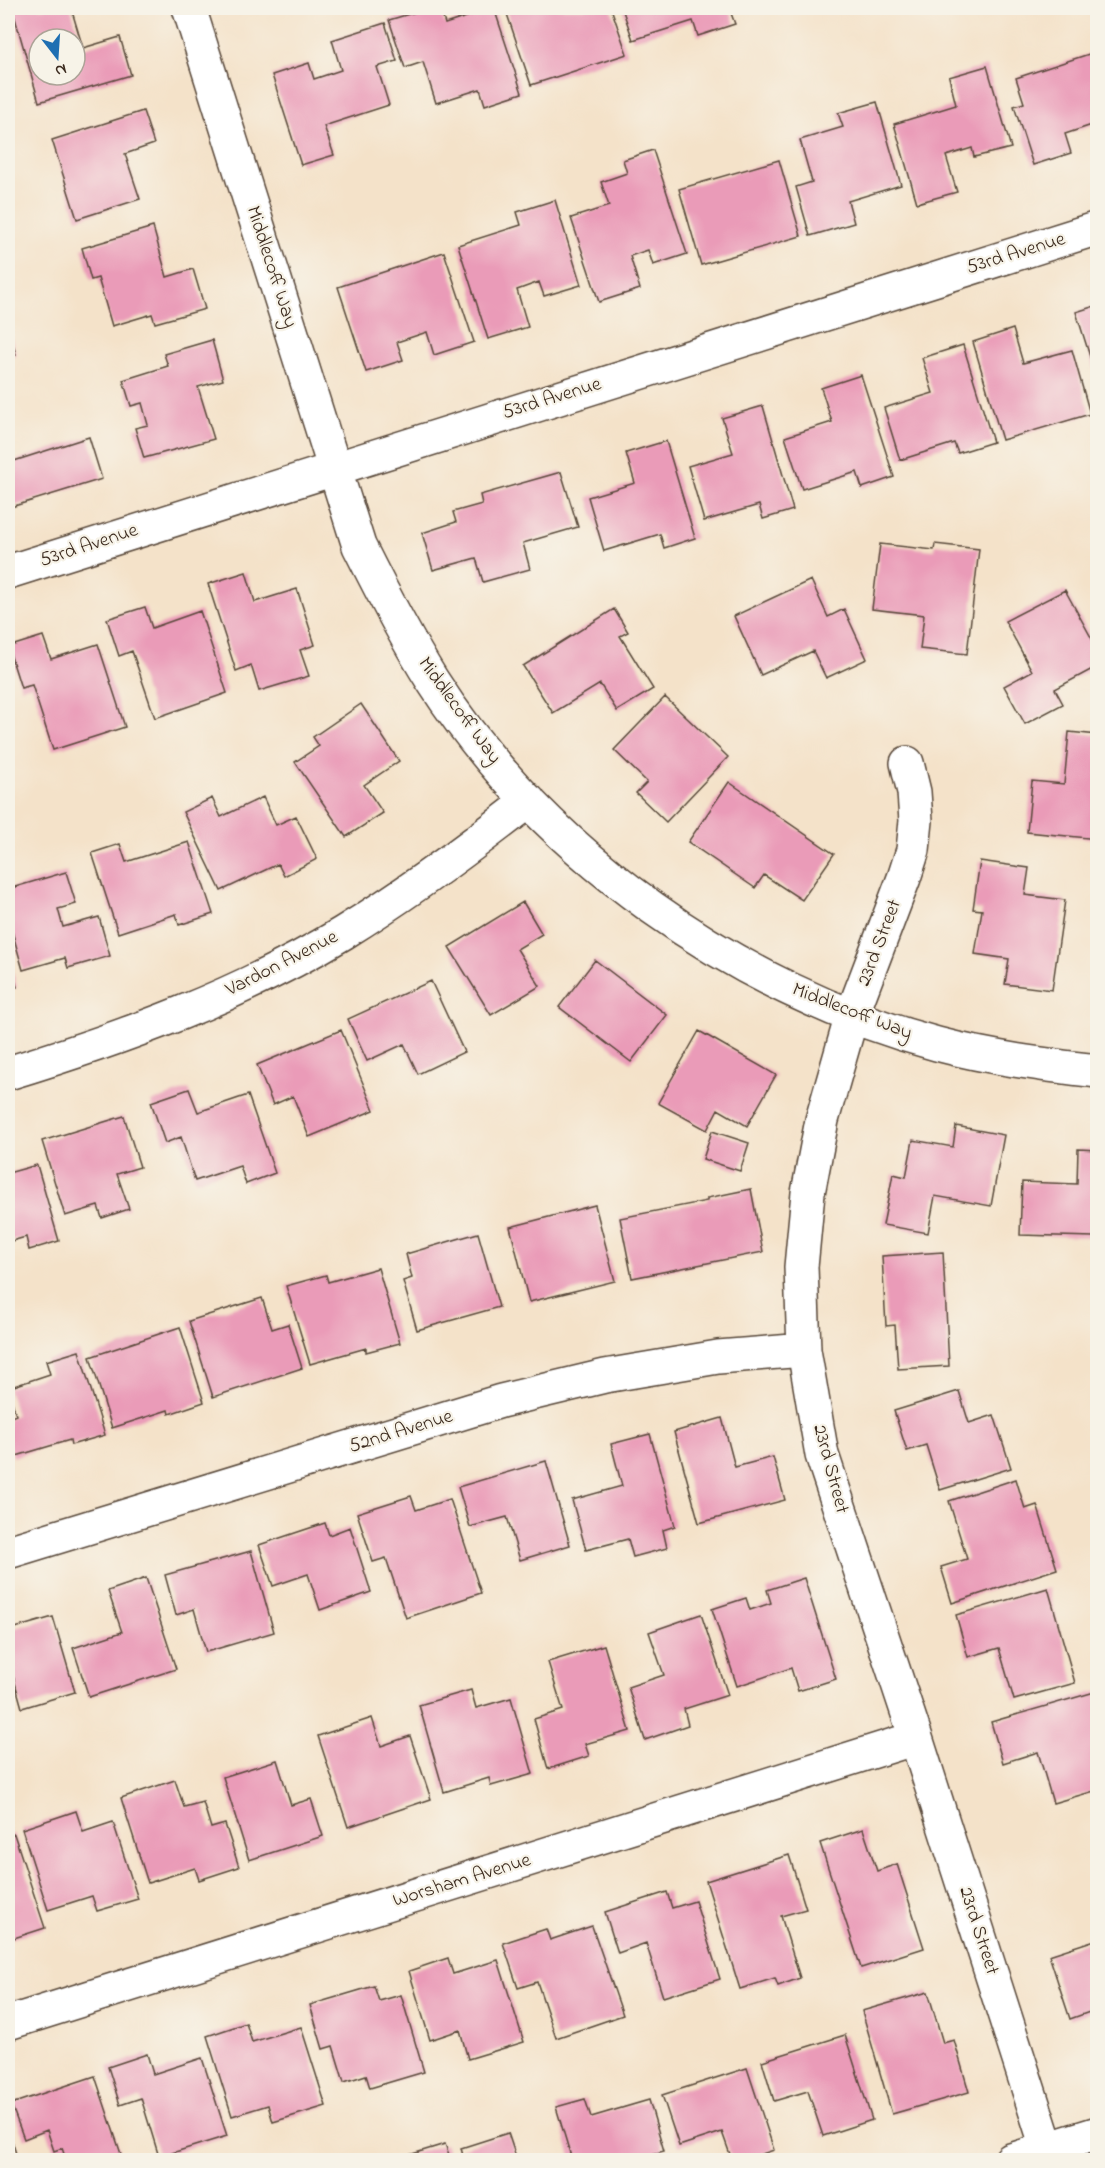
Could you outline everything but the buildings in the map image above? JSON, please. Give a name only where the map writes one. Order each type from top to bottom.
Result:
[{"type":"street","name":"Middlecoff Way","points":[[189,8],[359,546],[393,615],[433,681],[479,744],[529,801],[586,855],[646,903],[710,946],[792,990],[852,1015],[937,1044],[1028,1063],[1098,1071]]},
{"type":"street","name":"53rd Avenue","points":[[8,572],[1098,228]]},
{"type":"street","name":"23rd Street","points":[[907,763],[914,792],[916,821],[913,850],[852,1015],[822,1120],[808,1193],[801,1267],[804,1350],[822,1455],[916,1738],[1049,2155]]},
{"type":"street","name":"Vardon Avenue","points":[[8,1073],[132,1032],[239,988],[342,933],[439,870],[529,801]]},
{"type":"street","name":"52nd Avenue","points":[[8,1552],[501,1401],[627,1372],[718,1357],[804,1350]]},
{"type":"street","name":"Worsham Avenue","points":[[8,2023],[916,1738]]},
{"type":"street","points":[[1011,2160],[1049,2155],[1098,2133]]}]
